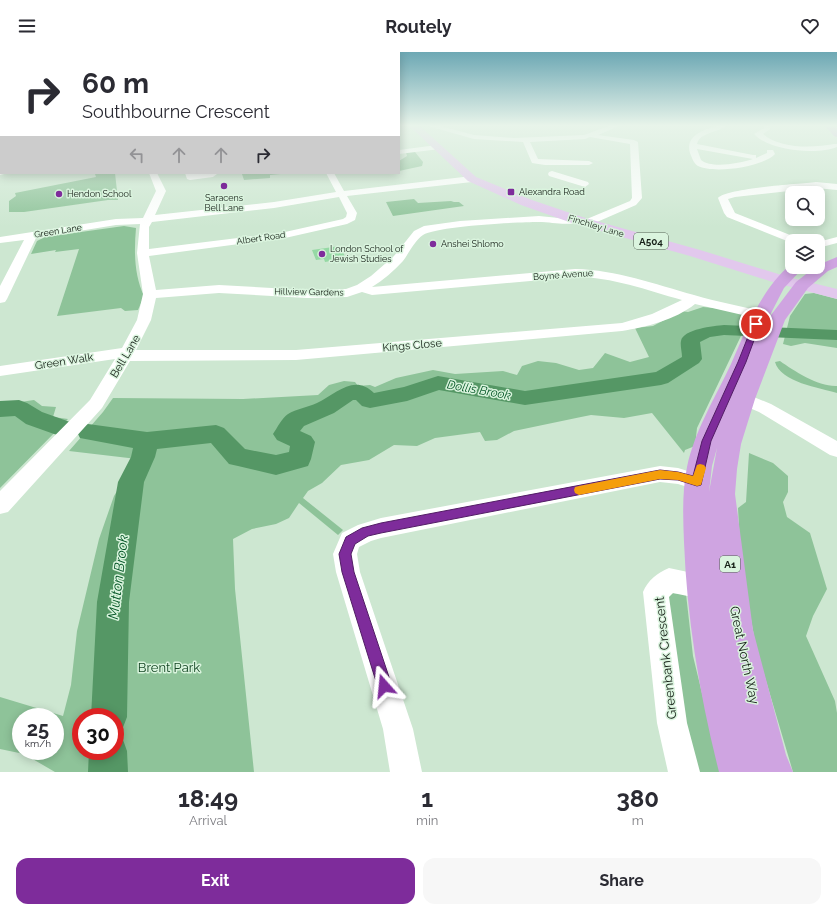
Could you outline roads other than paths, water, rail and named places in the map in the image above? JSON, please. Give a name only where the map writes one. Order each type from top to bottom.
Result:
[{"type":"highway","name":"Great North Way","points":[[764,320],[823,268],[837,261]]},
{"type":"highway","name":"Great North Way","points":[[773,772],[767,755],[737,630],[722,494],[729,444],[744,399],[751,360],[764,320],[782,280],[788,274]]},
{"type":"highway","name":"Great North Way","points":[[739,772],[714,669],[702,587],[697,482],[707,441],[751,360]]},
{"type":"main road","name":"Finchley Lane","points":[[450,160],[472,179],[581,222],[695,253],[802,285]]},
{"type":"main road","name":"A504","points":[[802,285],[834,294]]},
{"type":"street","points":[[534,160],[535,161],[565,164],[589,163]]},
{"type":"street","points":[[581,222],[634,203],[637,198],[635,160]]},
{"type":"street","points":[[696,160],[702,165],[718,167],[759,160]]},
{"type":"street","points":[[565,164],[568,174],[565,178]]},
{"type":"street","name":"Bell Lane","points":[[0,505],[96,404],[127,354],[144,320],[150,294],[143,253],[143,237],[147,217],[158,200],[161,191],[153,174]]},
{"type":"street","points":[[189,174],[190,177],[213,174]]},
{"type":"street","points":[[331,174],[342,194]]},
{"type":"street","points":[[552,174],[585,184]]},
{"type":"street","points":[[147,217],[274,205],[342,194],[472,179]]},
{"type":"street","points":[[785,237],[731,215],[723,198],[732,194],[816,185],[837,187]]},
{"type":"street","name":"Albert Road","points":[[143,253],[285,235],[343,223],[352,216],[342,194]]},
{"type":"street","name":"Hillview Gardens","points":[[539,218],[553,212]]},
{"type":"street","name":"Green Lane","points":[[0,240],[147,217]]},
{"type":"street","name":"Hillview Gardens","points":[[150,294],[219,289],[336,294],[347,293],[362,288],[387,270],[416,236],[424,230],[460,224],[539,218],[581,222]]},
{"type":"street","points":[[0,299],[32,235]]},
{"type":"street","points":[[825,249],[837,240]]},
{"type":"street","name":"Boyne Avenue","points":[[362,288],[372,291],[590,273],[615,276],[690,299],[722,305],[764,320]]},
{"type":"street","name":"Kings Close","points":[[127,354],[296,356],[622,327],[642,322],[678,308],[689,302],[690,299]]},
{"type":"street","name":"Green Walk","points":[[0,371],[127,354]]},
{"type":"street","points":[[744,399],[765,408],[837,450]]},
{"type":"street","points":[[406,772],[398,729],[348,572],[345,554],[350,540],[366,532],[381,528],[660,474],[678,476],[697,482]]},
{"type":"street","name":"Greenbank Crescent","points":[[684,772],[672,724],[656,592],[669,580],[702,587]]},
{"type":"waterway","name":"Dollis Brook","points":[[147,441],[216,434],[238,457],[276,465],[299,459],[303,442],[285,434],[296,420],[326,408],[348,393],[361,392],[370,401],[407,394],[438,383],[525,398],[661,378],[692,359],[690,340],[706,332],[724,330],[837,335]]},
{"type":"waterway","points":[[0,409],[19,408],[34,418],[62,428]]},
{"type":"waterway","points":[[88,432],[147,441]]},
{"type":"waterway","name":"Mutton Brook","points":[[109,708],[113,602],[131,482],[143,457],[147,441]]},
{"type":"waterway","name":"Mutton Brook","points":[[108,760],[108,772]]},
{"type":"place","name":"Saracens Bell Lane","points":[[224,186]]},
{"type":"place","name":"Alexandra Road","points":[[511,192]]},
{"type":"place","name":"Hendon School","points":[[59,194]]},
{"type":"place","name":"Anshei Shlomo","points":[[433,244]]},
{"type":"place","name":"London School of Jewish Studies","points":[[322,254]]},
{"type":"park label","name":"Brent Park","points":[[169,667]]}]
